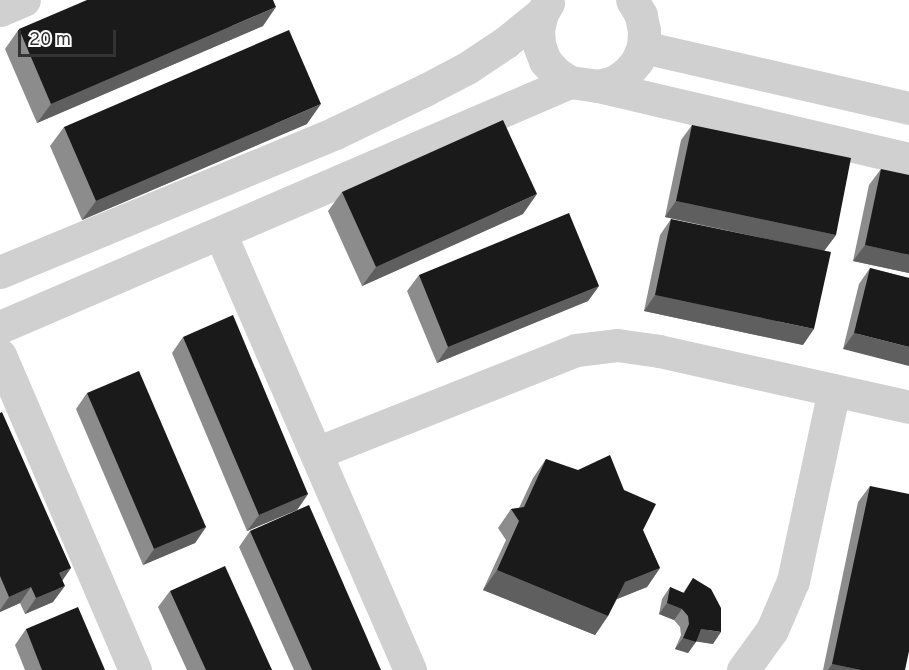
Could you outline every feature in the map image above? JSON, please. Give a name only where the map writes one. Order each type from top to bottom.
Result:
[{"type":"street","points":[[0,10],[24,0]]},
{"type":"street","points":[[0,327],[220,233],[584,84],[614,82],[627,73],[637,61],[643,46],[643,23],[633,0]]},
{"type":"street","points":[[546,6],[538,29],[539,45],[551,67],[584,84],[909,159]]},
{"type":"street","points":[[0,272],[324,137],[416,94],[467,68],[506,42],[546,6]]},
{"type":"street","points":[[643,46],[909,108]]},
{"type":"street","points":[[220,233],[410,670]]},
{"type":"street","points":[[316,453],[576,350],[617,345],[909,407]]},
{"type":"street","points":[[0,355],[135,670]]},
{"type":"street","points":[[743,670],[772,630],[793,581],[834,390]]},
{"type":"building","points":[[87,0],[273,0],[276,7],[51,104],[19,29]]},
{"type":"building","points":[[289,30],[321,104],[96,201],[64,127]]},
{"type":"building","points":[[503,120],[537,194],[376,267],[342,192]]},
{"type":"building","points":[[692,125],[851,158],[836,235],[676,201]]},
{"type":"building","points":[[881,169],[909,175],[909,255],[865,245]]},
{"type":"building","points":[[569,213],[599,286],[448,347],[419,275]]},
{"type":"building","points":[[671,219],[831,252],[814,329],[655,295]]},
{"type":"building","points":[[870,268],[909,278],[909,347],[854,333]]},
{"type":"building","points":[[233,315],[308,494],[259,515],[183,337]]},
{"type":"building","points":[[139,371],[206,527],[154,549],[87,393]]},
{"type":"building","points":[[2,412],[71,568],[59,573],[65,586],[36,598],[31,587],[9,597],[0,576],[0,413]]},
{"type":"building","points":[[610,455],[624,490],[656,504],[643,530],[660,568],[625,582],[608,616],[497,570],[519,521],[511,509],[524,507],[546,459],[578,470]]},
{"type":"building","points":[[870,486],[909,494],[909,651],[905,670],[861,670],[832,664]]},
{"type":"building","points":[[309,505],[381,670],[312,670],[250,531]]},
{"type":"building","points":[[225,566],[272,670],[206,670],[170,591]]},
{"type":"building","points":[[693,578],[711,589],[721,608],[721,632],[701,629],[696,642],[683,638],[689,624],[688,616],[682,609],[667,603],[670,587],[684,593]]},
{"type":"building","points":[[78,607],[105,670],[42,670],[26,629]]}]
